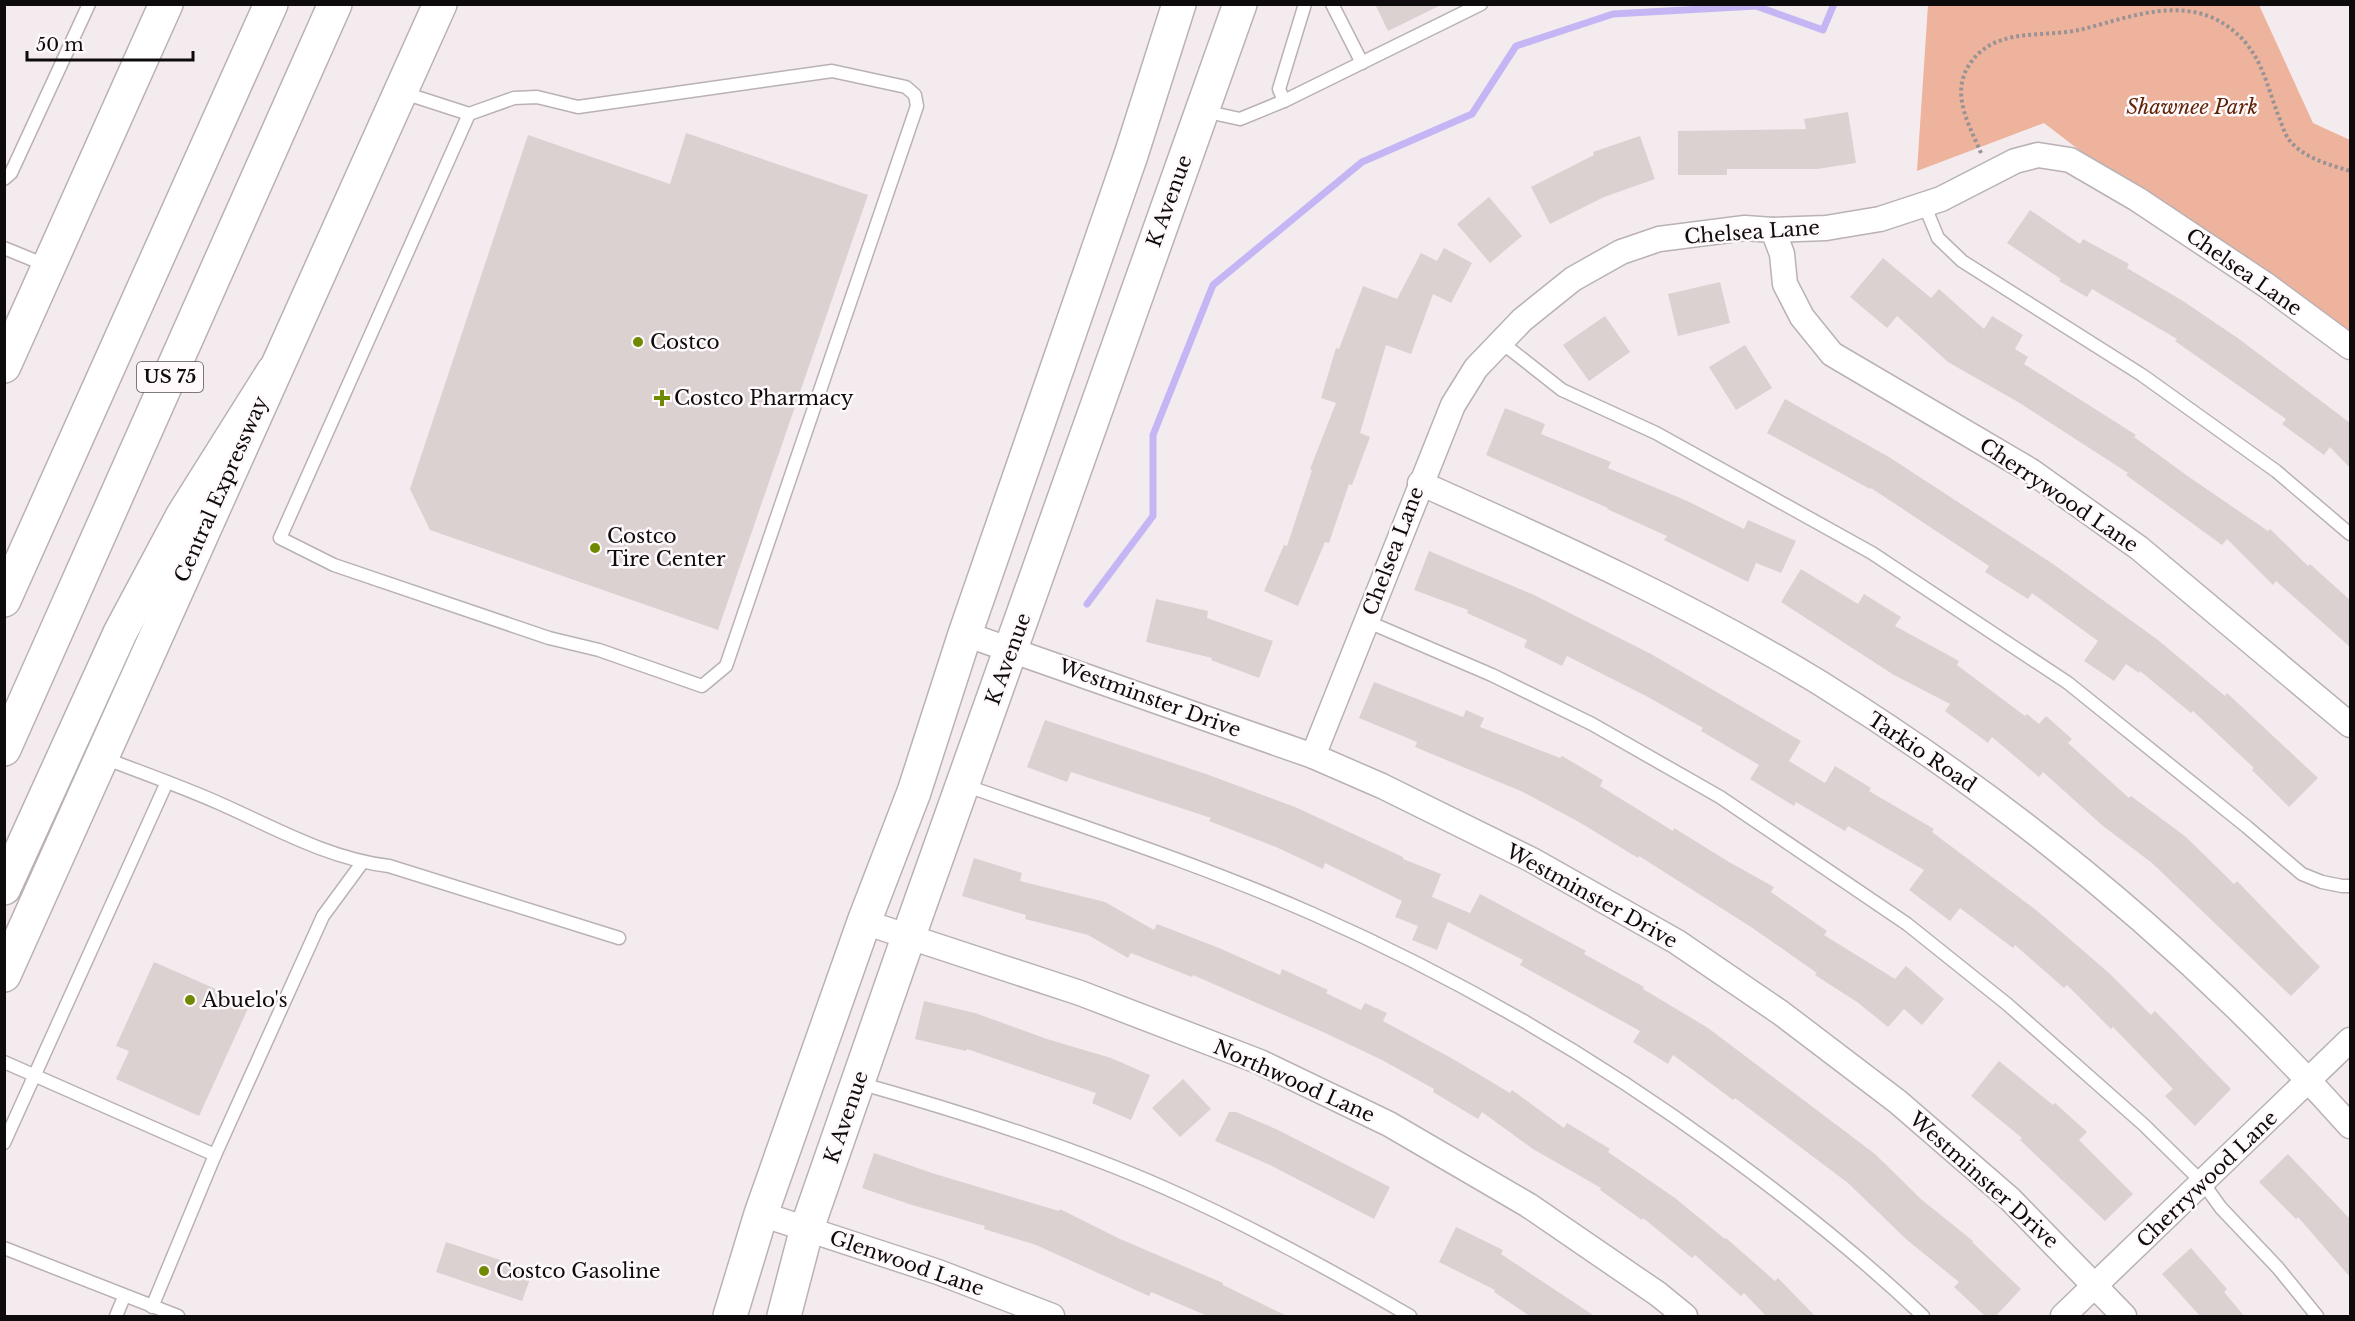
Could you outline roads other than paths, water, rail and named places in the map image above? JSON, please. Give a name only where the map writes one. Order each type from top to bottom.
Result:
[{"type":"main road","name":"US 75","points":[[4,600],[271,4]]},
{"type":"main road","name":"US 75","points":[[4,749],[335,4]]},
{"type":"main road","name":"Central Expressway","points":[[4,975],[440,4]]},
{"type":"main road","points":[[730,1317],[761,1214],[864,922],[914,792],[965,634],[1131,155],[1179,4]]},
{"type":"main road","name":"K Avenue","points":[[784,1317],[807,1228],[1240,4]]},
{"type":"main road","points":[[4,366],[49,267],[159,7]]},
{"type":"main road","points":[[4,888],[125,623],[183,515],[273,372]]},
{"type":"street","name":"Chelsea Lane","points":[[1313,756],[1452,405],[1476,368],[1522,320],[1573,279],[1621,252],[1659,239],[1745,228],[1773,230],[1826,228],[1880,219],[1941,199],[2015,161],[2038,155],[2070,160],[2147,205],[2266,285],[2350,347]]},
{"type":"street","name":"Cherrywood Lane","points":[[1773,230],[1782,254],[1785,284],[1802,317],[1832,354],[2031,471],[2139,548],[2350,725]]},
{"type":"street","name":"Tarkio Road","points":[[1420,483],[1547,539],[1697,615],[1818,682],[1923,750],[2067,856],[2185,958],[2310,1080],[2350,1126]]},
{"type":"street","name":"Westminster Drive","points":[[965,634],[1313,756],[1382,786],[1532,860],[1677,942],[1772,1006],[1898,1102],[2010,1198],[2096,1285],[2124,1317]]},
{"type":"street","name":"Northwood Lane","points":[[864,922],[1080,993],[1260,1062],[1389,1124],[1528,1205],[1658,1294],[1685,1317]]},
{"type":"street","name":"Cherrywood Lane","points":[[2063,1317],[2350,1040]]},
{"type":"street","name":"Glenwood Lane","points":[[761,1214],[938,1272],[1052,1317]]},
{"type":"lane","points":[[4,179],[11,173],[89,4]]},
{"type":"lane","points":[[1284,101],[1279,89],[1305,4]]},
{"type":"lane","points":[[1332,4],[1362,63]]},
{"type":"lane","points":[[1201,111],[1240,119],[1284,101],[1481,4]]},
{"type":"lane","points":[[400,91],[469,114],[514,98],[537,97],[578,107],[832,70],[906,87],[915,94],[917,106],[726,666],[702,686],[598,650],[549,638],[487,618],[334,565],[280,538],[469,114]]},
{"type":"lane","points":[[1924,204],[1938,238],[1962,261],[2142,375],[2276,471],[2350,534]]},
{"type":"lane","points":[[4,248],[49,267]]},
{"type":"lane","points":[[1501,342],[1562,390],[1656,433],[1872,553],[2068,683],[2302,874],[2322,882],[2350,886]]},
{"type":"lane","points":[[1366,621],[1492,675],[1592,724],[1720,797],[1908,924],[2007,1004],[2144,1125],[2203,1183],[2221,1208],[2278,1268],[2317,1317]]},
{"type":"lane","points":[[103,758],[168,782],[328,852],[362,863],[389,867],[619,938]]},
{"type":"lane","points":[[4,1143],[168,782]]},
{"type":"lane","points":[[963,785],[1257,890],[1365,938],[1495,1003],[1615,1075],[1680,1119],[1767,1183],[1826,1231],[1923,1317]]},
{"type":"lane","points":[[152,1307],[215,1155],[324,916],[362,863]]},
{"type":"lane","points":[[4,1062],[215,1155]]},
{"type":"lane","points":[[858,1083],[1078,1154],[1163,1187],[1322,1266],[1410,1317]]},
{"type":"lane","points":[[4,1248],[178,1317]]},
{"type":"lane","points":[[116,1317],[124,1297]]},
{"type":"waterway","points":[[1087,604],[1153,516],[1153,435],[1213,285],[1362,162],[1472,114],[1516,46],[1613,14],[1756,6],[1823,30],[1834,4]]},
{"type":"place","name":"Costco","points":[[638,342]]},
{"type":"place","name":"Costco Pharmacy","points":[[662,398]]},
{"type":"place","name":"Costco Tire Center","points":[[595,548]]},
{"type":"place","name":"Abuelo's","points":[[190,1000]]},
{"type":"place","name":"Costco Gasoline","points":[[484,1271]]},
{"type":"park label","name":"Shawnee Park","points":[[2192,107]]}]
